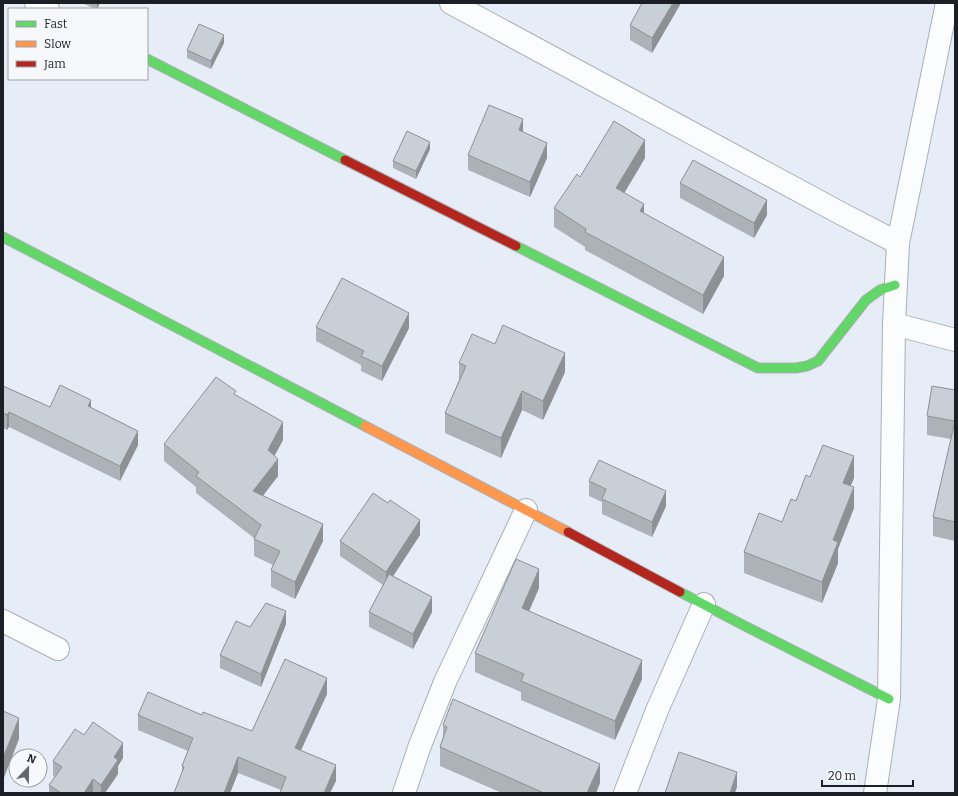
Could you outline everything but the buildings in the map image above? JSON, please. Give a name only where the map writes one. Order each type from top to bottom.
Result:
[{"type":"street","points":[[36,3],[46,8]]},
{"type":"street","points":[[451,3],[835,211],[898,243]]},
{"type":"street","points":[[875,793],[888,700],[894,324],[898,243],[947,3]]},
{"type":"street","points":[[148,61],[758,368],[796,368],[807,366],[818,360],[866,300],[880,290],[895,286]]},
{"type":"street","points":[[3,238],[888,700]]},
{"type":"street","points":[[894,324],[955,340]]},
{"type":"street","points":[[404,793],[419,748],[445,682],[526,510]]},
{"type":"street","points":[[625,793],[658,708],[704,604]]},
{"type":"street","points":[[3,621],[58,649]]},
{"type":"traffic: fast","points":[[148,60],[345,160]]},
{"type":"traffic: fast","points":[[3,237],[365,426]]},
{"type":"traffic: fast","points":[[516,246],[758,368],[796,368],[807,366],[818,361],[866,300],[880,290],[895,285]]},
{"type":"traffic: fast","points":[[680,592],[889,699]]},
{"type":"traffic: slow","points":[[365,426],[568,532]]},
{"type":"traffic: jam","points":[[345,160],[516,246]]},
{"type":"traffic: jam","points":[[568,532],[680,592]]}]
